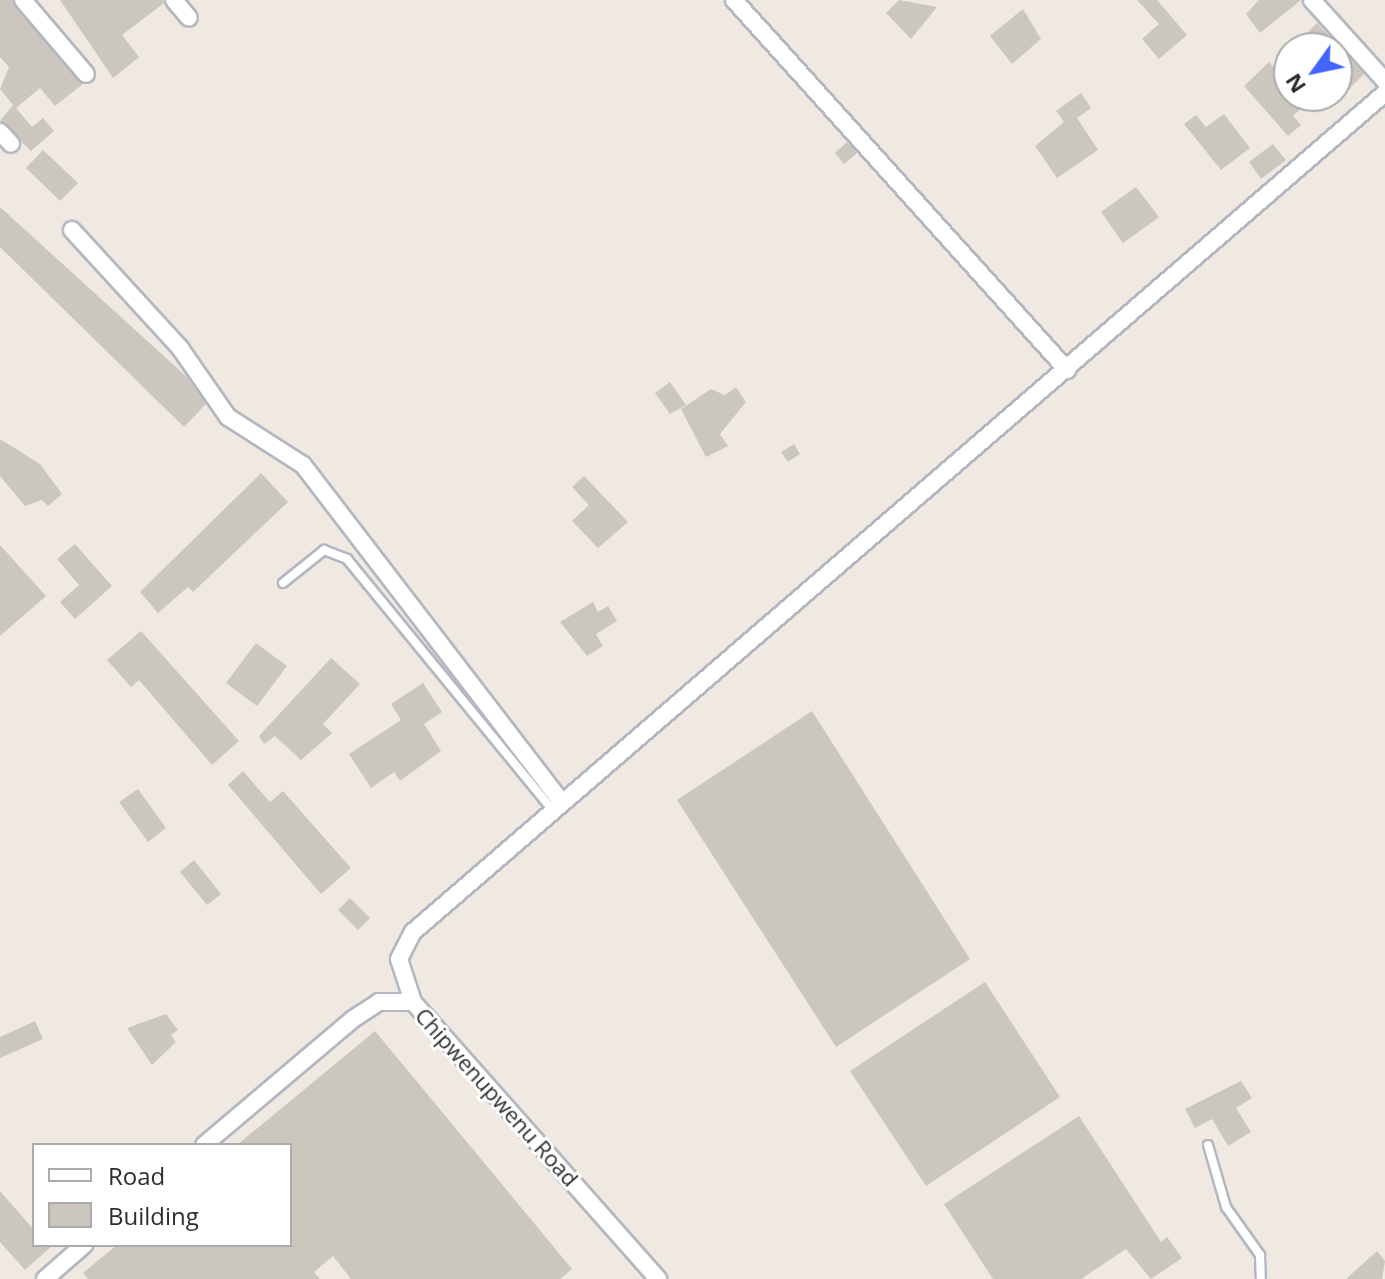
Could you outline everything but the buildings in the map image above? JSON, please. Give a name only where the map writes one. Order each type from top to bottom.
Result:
[{"type":"street","points":[[23,0],[86,74]]},
{"type":"street","points":[[174,0],[189,18]]},
{"type":"street","points":[[734,0],[1067,370]]},
{"type":"street","points":[[1312,0],[1385,81]]},
{"type":"street","points":[[413,1002],[400,974],[404,943],[555,804],[1067,370],[1385,93]]},
{"type":"street","points":[[72,230],[180,348],[228,417],[303,465],[555,804]]},
{"type":"street","name":"Chipwenupwenu Road","points":[[206,1143],[353,1019],[379,1002],[413,1002],[658,1279]]},
{"type":"street","points":[[45,1279],[82,1247]]},
{"type":"lane","points":[[283,583],[324,550],[347,559],[555,804]]},
{"type":"lane","points":[[1208,1145],[1226,1207],[1260,1255],[1261,1279]]}]
